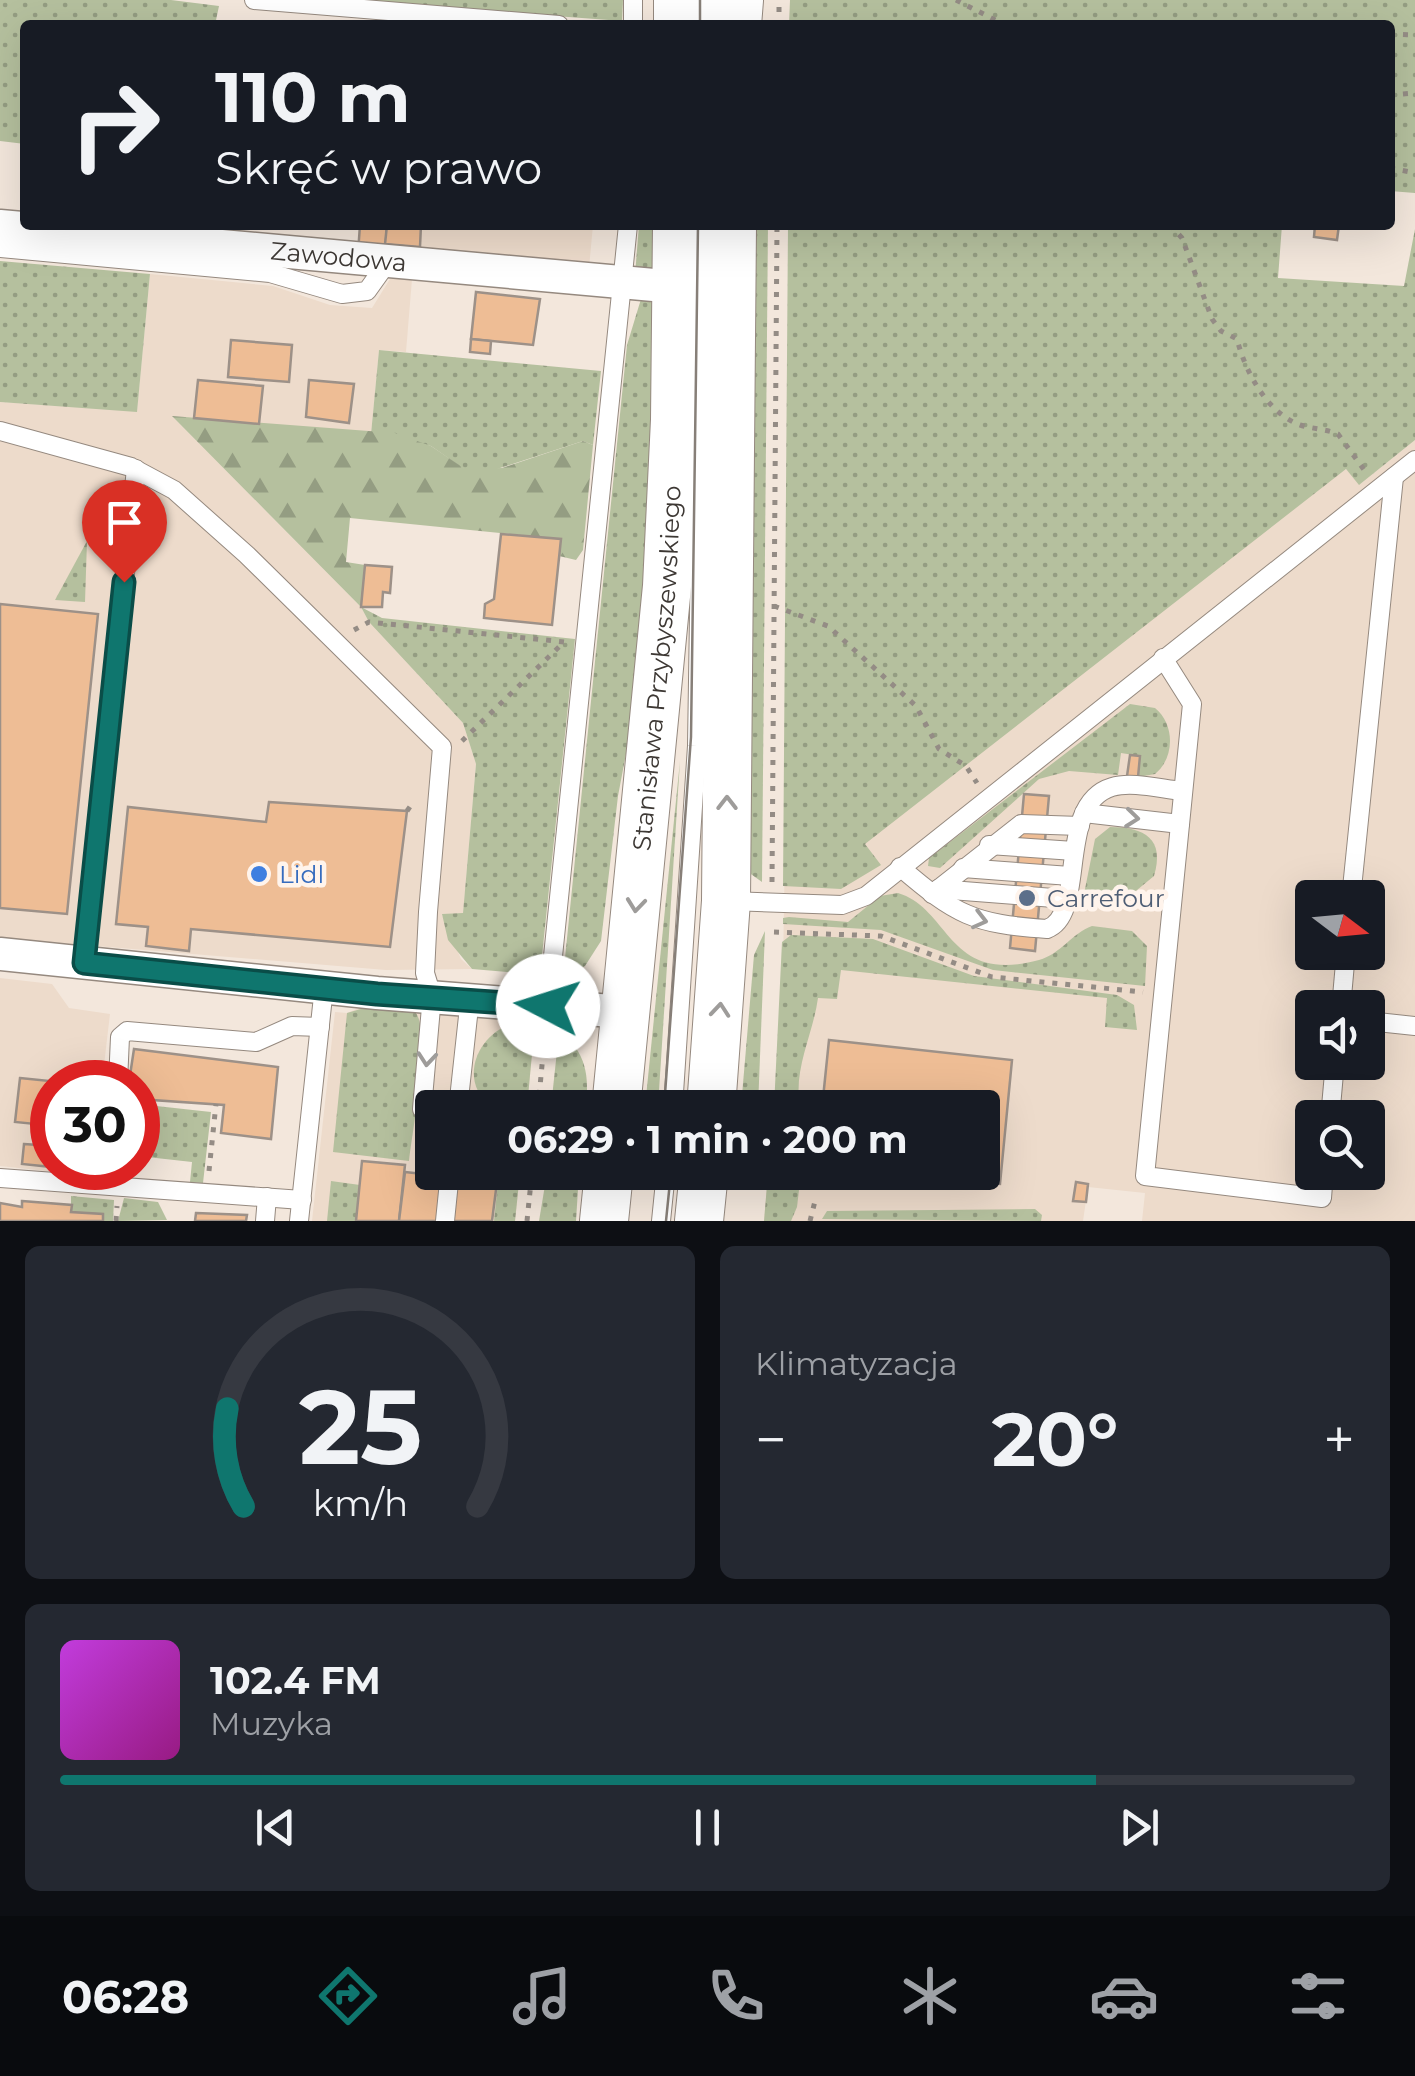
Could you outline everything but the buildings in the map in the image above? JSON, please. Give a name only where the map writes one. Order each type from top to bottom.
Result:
[{"type":"main road","name":"Stanisława Przybyszewskiego","points":[[618,1090],[667,586],[677,230]]},
{"type":"main road","points":[[711,1090],[726,901],[732,230]]},
{"type":"main road","points":[[604,1221],[607,1190]]},
{"type":"main road","points":[[699,1221],[702,1190]]},
{"type":"street","name":"Zawodowa","points":[[41,230],[676,287]]},
{"type":"street","points":[[0,954],[324,988],[626,1012]]},
{"type":"lane","points":[[254,0],[497,20]]},
{"type":"lane","points":[[548,1006],[628,230]]},
{"type":"lane","points":[[674,1090],[697,746],[705,230]]},
{"type":"lane","points":[[0,248],[270,273],[342,294],[367,290],[387,264]]},
{"type":"lane","points":[[0,431],[136,469],[184,498],[442,747],[444,760],[428,912],[425,973],[432,996],[424,1090]]},
{"type":"lane","points":[[84,963],[136,469]]},
{"type":"lane","points":[[726,901],[854,903],[1162,658],[1401,475]]},
{"type":"lane","points":[[1353,880],[1401,475]]},
{"type":"lane","points":[[1162,658],[1192,704],[1145,1176],[1322,1198],[1323,1190]]},
{"type":"lane","points":[[900,866],[960,915],[1004,926],[1048,929],[1063,916],[1082,819],[1109,787],[1182,791]]},
{"type":"lane","points":[[935,892],[1022,824],[1082,819],[1180,824]]},
{"type":"lane","points":[[990,846],[1074,852]]},
{"type":"lane","points":[[964,868],[1070,876]]},
{"type":"lane","points":[[935,892],[1066,898]]},
{"type":"lane","points":[[300,1221],[324,988]]},
{"type":"lane","points":[[460,1090],[470,998]]},
{"type":"lane","points":[[1385,1023],[1415,1026]]},
{"type":"lane","points":[[119,1060],[120,1037],[126,1032],[256,1042],[292,1026],[320,1027]]},
{"type":"lane","points":[[0,1178],[30,1181]]},
{"type":"lane","points":[[160,1183],[302,1200]]},
{"type":"lane","points":[[445,1221],[448,1190]]},
{"type":"lane","points":[[662,1221],[665,1190]]},
{"type":"lane","points":[[265,1221],[268,1198]]},
{"type":"path","points":[[956,0],[993,20]]},
{"type":"path","points":[[773,902],[777,230]]},
{"type":"path","points":[[1175,230],[1182,238],[1212,320],[1237,339],[1243,363],[1275,411],[1302,426],[1338,434],[1401,475]]},
{"type":"path","points":[[1182,238],[1183,230]]},
{"type":"path","points":[[774,606],[828,626],[916,706],[939,748],[966,766],[987,798]]},
{"type":"path","points":[[334,640],[369,622],[586,645]]},
{"type":"path","points":[[444,760],[564,642]]},
{"type":"path","points":[[407,811],[415,798]]},
{"type":"path","points":[[774,932],[880,936],[992,977],[1163,994]]},
{"type":"path","points":[[540,1090],[548,1006]]},
{"type":"path","points":[[207,1191],[216,1104]]},
{"type":"path","points":[[527,1221],[530,1190]]},
{"type":"path","points":[[810,1221],[815,1201]]},
{"type":"shaded area","points":[[387,230],[593,230],[589,268],[457,260],[446,249],[424,248],[413,256],[385,255]]},
{"type":"shaded area","points":[[150,274],[273,286],[330,305],[372,308],[390,279],[412,279],[406,352],[379,350],[371,434],[173,417],[361,607],[369,622],[463,723],[476,764],[463,914],[442,915],[461,959],[472,969],[386,970],[0,938],[0,402],[137,411]]},
{"type":"shaded area","points":[[1415,440],[1415,1221],[1142,1221],[1145,1193],[1088,1187],[1083,1221],[764,1221],[767,1190],[1000,1190],[1000,1090],[776,1090],[782,1027],[785,847],[1346,469],[1360,484]]},
{"type":"shaded area","points":[[0,978],[52,984],[69,1008],[110,1014],[105,1060],[30,1060],[30,1169],[0,1166]]},
{"type":"shaded area","points":[[371,1003],[535,1022],[529,1090],[415,1090],[415,1190],[518,1190],[515,1221],[312,1221],[335,1012],[347,1013]]},
{"type":"green space","points":[[0,0],[171,0],[219,6],[216,20],[20,20],[20,143],[0,141]]},
{"type":"green space","points":[[343,0],[623,0],[622,20]]},
{"type":"green space","points":[[790,0],[1415,0],[1415,193],[1395,191],[1395,20],[789,20]]},
{"type":"green space","points":[[1415,229],[1415,440],[1359,485],[1346,469],[865,844],[881,865],[841,889],[783,886],[788,230],[1282,230],[1278,278],[1404,286]]},
{"type":"green space","points":[[639,230],[659,230],[656,269],[635,275]]},
{"type":"green space","points":[[749,230],[768,230],[762,882],[748,872]]},
{"type":"green space","points":[[0,261],[150,274],[137,412],[0,402]]},
{"type":"green space","points":[[641,299],[656,304],[641,675],[618,796],[601,941],[585,966],[563,978],[627,345]]},
{"type":"green space","points":[[379,350],[601,371],[593,445],[583,441],[497,469],[464,469],[431,446],[371,434]]},
{"type":"green space","points":[[172,416],[395,433],[431,446],[465,469],[502,468],[583,441],[593,445],[583,550],[576,560],[559,556],[560,539],[350,518],[346,562],[365,565],[361,607]]},
{"type":"green space","points":[[87,541],[85,602],[55,600]]},
{"type":"green space","points":[[361,607],[382,618],[575,639],[540,975],[472,969],[448,940],[442,914],[463,913],[476,764],[463,723],[369,622]]},
{"type":"green space","points":[[1130,704],[1155,708],[1166,723],[1169,750],[1155,774],[1138,777],[1140,756],[1121,753],[1118,775],[1069,771],[1039,779],[940,868],[928,866],[929,858]]},
{"type":"green space","points":[[680,761],[659,1090],[647,1090]]},
{"type":"green space","points":[[1110,827],[1133,829],[1149,838],[1157,853],[1154,876],[1131,895],[1084,894],[1095,839]]},
{"type":"green space","points":[[898,893],[916,901],[968,954],[986,962],[1009,965],[1039,960],[1092,926],[1132,931],[1147,946],[1145,986],[993,970],[881,930],[783,924],[783,918],[789,917],[848,922],[880,896]]},
{"type":"green space","points":[[765,931],[759,1090],[742,1090],[754,955]]},
{"type":"green space","points":[[791,935],[873,939],[974,976],[1117,995],[1134,1005],[1137,1030],[1105,1027],[1107,998],[841,970],[837,999],[818,998],[799,1090],[775,1090],[782,942]]},
{"type":"green space","points":[[364,1008],[415,1012],[420,1022],[421,1059],[409,1161],[333,1152],[347,1013]]},
{"type":"green space","points":[[535,1022],[529,1090],[478,1090],[474,1070],[477,1057],[492,1035],[504,1027]]},
{"type":"green space","points":[[559,1032],[581,1056],[587,1090],[553,1090]]},
{"type":"green space","points":[[160,1106],[211,1112],[203,1183],[190,1182],[192,1162],[160,1158]]},
{"type":"green space","points":[[331,1181],[360,1185],[356,1221],[327,1221]]},
{"type":"green space","points":[[497,1190],[518,1190],[515,1221],[494,1221]]},
{"type":"green space","points":[[544,1190],[578,1190],[576,1221],[539,1221]]},
{"type":"green space","points":[[767,1190],[799,1190],[791,1221],[764,1221]]},
{"type":"green space","points":[[71,1196],[114,1200],[113,1221],[103,1221],[103,1214],[71,1212]]},
{"type":"green space","points":[[124,1198],[158,1202],[167,1220],[118,1221]]},
{"type":"green space","points":[[1035,1209],[1042,1215],[1041,1221],[822,1219],[827,1211]]},
{"type":"tram line","points":[[700,0],[700,20]]},
{"type":"tram line","points":[[665,1090],[691,737],[698,230]]},
{"type":"tram line","points":[[666,1221],[669,1190]]},
{"type":"place","name":"Lidl","points":[[259,874]]},
{"type":"place","name":"Carrefour","points":[[1027,898]]},
{"type":"route","points":[[124,582],[84,963],[377,994],[548,1006]]}]
